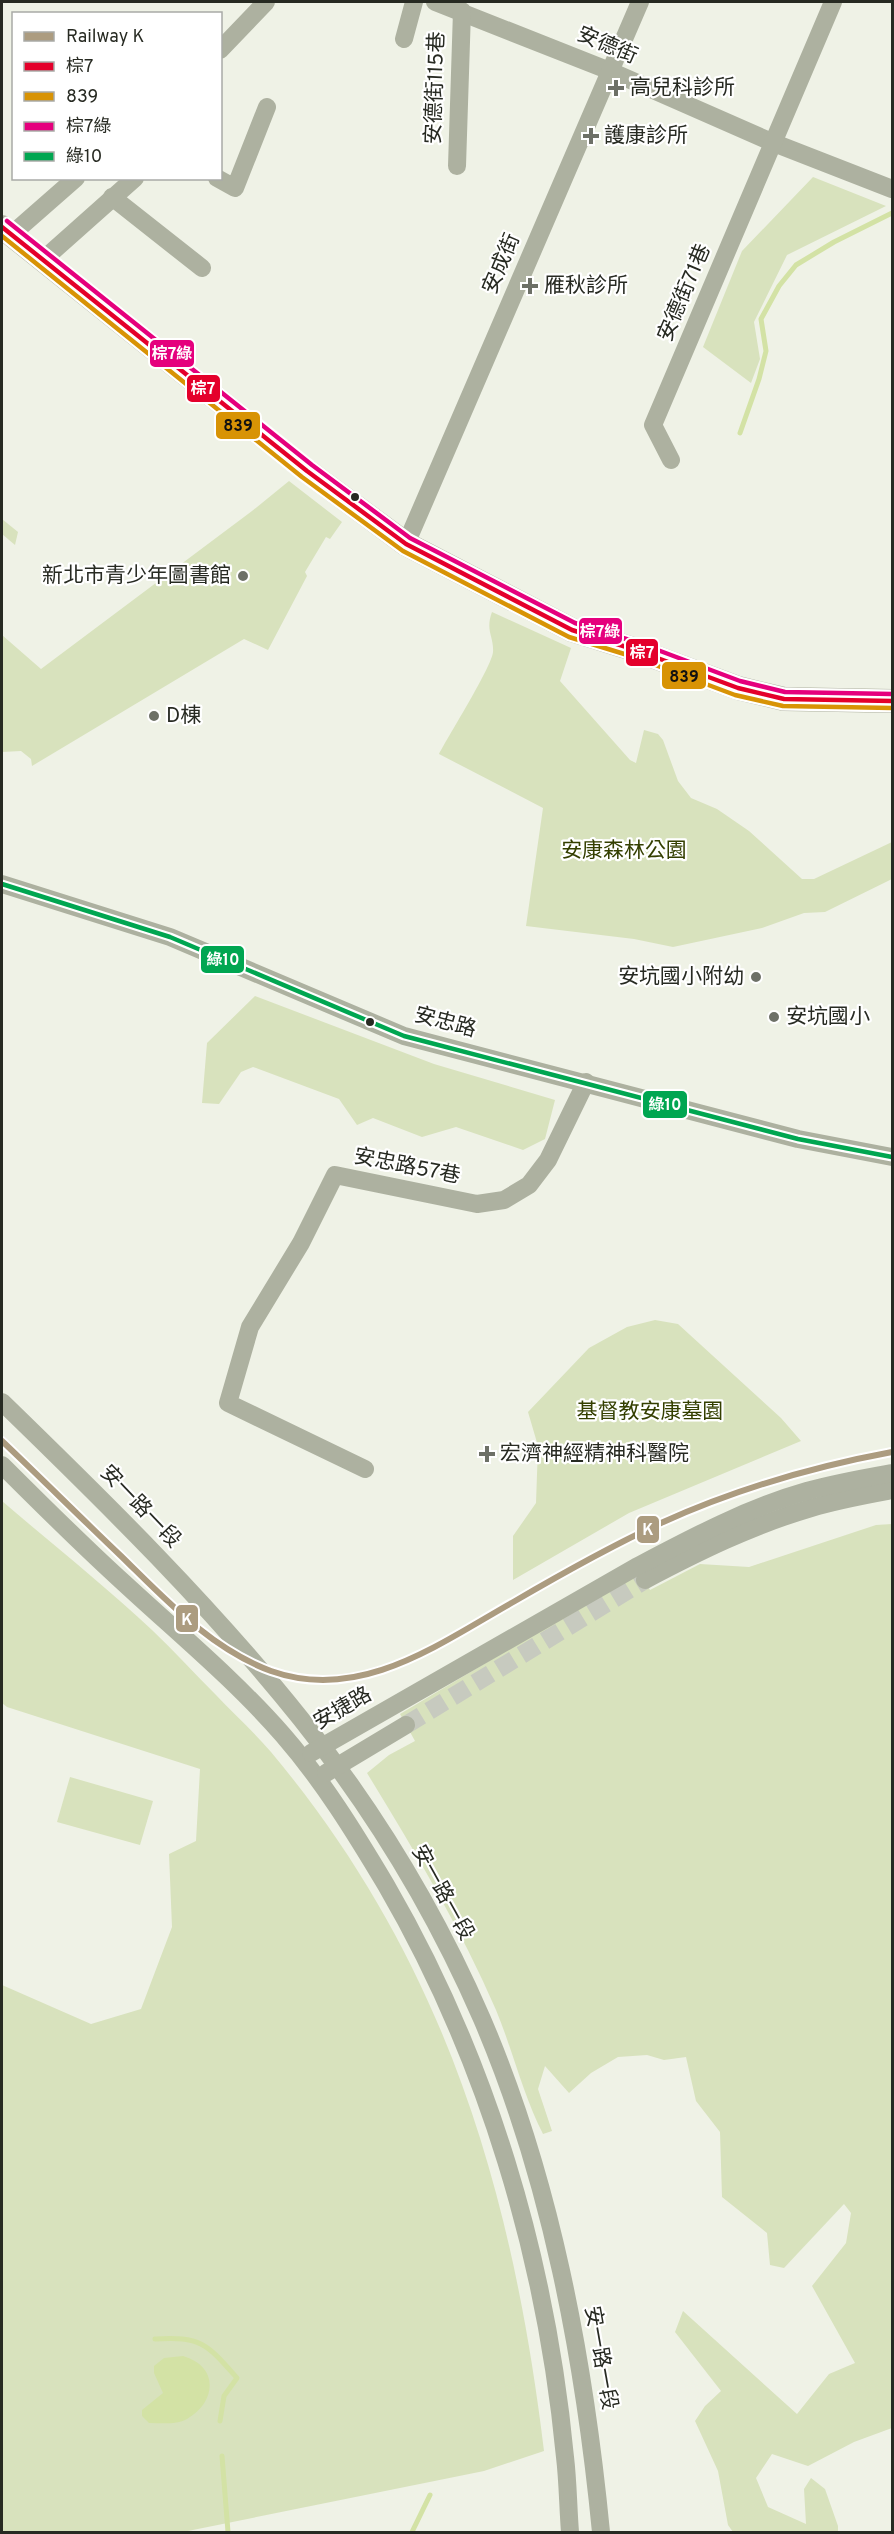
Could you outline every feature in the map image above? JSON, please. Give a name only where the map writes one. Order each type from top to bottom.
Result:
[{"type":"main road","points":[[6,231],[44,259],[165,360],[307,471],[406,544],[572,630],[636,650],[738,688],[784,699],[892,701]]},
{"type":"street","points":[[222,48],[266,2]]},
{"type":"street","points":[[404,39],[414,2]]},
{"type":"street","name":"安德街","points":[[441,2],[610,71],[774,143],[892,189]]},
{"type":"street","name":"安成街","points":[[406,544],[640,2]]},
{"type":"street","points":[[774,143],[833,2]]},
{"type":"street","name":"安德街115巷","points":[[457,166],[462,11]]},
{"type":"street","points":[[221,180],[235,188],[267,107]]},
{"type":"street","name":"安德街71巷","points":[[672,460],[653,425],[774,143]]},
{"type":"street","points":[[6,231],[73,180]]},
{"type":"street","points":[[44,259],[133,180]]},
{"type":"street","points":[[112,197],[202,268]]},
{"type":"street","name":"安忠路","points":[[2,884],[170,937],[404,1036],[798,1139],[892,1157]]},
{"type":"street","name":"安忠路57巷","points":[[365,1469],[228,1403],[250,1326],[301,1243],[335,1175],[477,1204],[504,1200],[529,1185],[548,1160],[586,1082]]},
{"type":"street","name":"安一路一段","points":[[2,1402],[119,1516],[213,1615],[322,1747],[389,1845],[454,1960],[482,2019],[521,2128],[566,2293],[591,2441],[601,2532]]},
{"type":"street","points":[[2,1465],[243,1694],[302,1759],[370,1857],[433,1971],[460,2028],[498,2136],[523,2220],[541,2299],[565,2457],[570,2532]]},
{"type":"street","name":"安捷路","points":[[645,1580],[692,1546],[755,1509],[807,1491],[892,1473]]},
{"type":"street","name":"安捷路","points":[[302,1759],[636,1566],[811,1507],[892,1490]]},
{"type":"street","points":[[317,1779],[406,1725]]},
{"type":"street","points":[[498,2136],[521,2128]]},
{"type":"green space","points":[[813,177],[886,206],[787,255],[754,322],[760,359],[751,383],[703,347],[742,251]]},
{"type":"green space","points":[[289,481],[342,522],[330,539],[326,537],[305,572],[307,576],[268,650],[244,639],[32,766],[31,759],[21,751],[2,752],[2,635],[41,669]]},
{"type":"green space","points":[[2,519],[18,532],[15,545],[2,534]]},
{"type":"green space","name":"安康森林公園","points":[[492,612],[571,648],[560,681],[630,760],[636,763],[644,730],[658,734],[663,740],[678,781],[691,798],[717,809],[749,831],[802,879],[814,879],[892,842],[892,879],[825,912],[804,913],[762,928],[673,947],[634,939],[526,926],[543,808],[439,754],[491,660],[493,646],[489,624]]},
{"type":"green space","points":[[255,996],[434,1064],[555,1100],[545,1139],[523,1150],[456,1127],[422,1137],[373,1118],[357,1125],[339,1099],[253,1067],[241,1072],[219,1104],[202,1103],[207,1043]]},
{"type":"green space","name":"基督教安康墓園","points":[[655,1320],[678,1324],[781,1418],[801,1441],[629,1513],[513,1580],[513,1536],[536,1503],[538,1446],[528,1412],[589,1348],[627,1327]]},
{"type":"green space","points":[[2,1501],[152,1630],[271,1752],[331,1831],[382,1911],[425,1995],[460,2080],[489,2168],[512,2260],[530,2354],[544,2451],[484,2471],[183,2532],[2,2532],[2,1985],[91,2024],[141,2009],[172,1927],[169,1854],[196,1841],[200,1769],[7,1707],[2,1703]]},
{"type":"green space","points":[[892,1524],[892,2428],[854,2442],[808,2466],[772,2454],[756,2478],[768,2507],[806,2524],[804,2489],[811,2478],[825,2489],[838,2532],[733,2532],[728,2525],[718,2471],[695,2421],[705,2406],[721,2391],[675,2332],[683,2311],[797,2414],[829,2374],[855,2363],[812,2286],[846,2243],[851,2213],[844,2204],[784,2268],[770,2265],[767,2233],[722,2197],[720,2132],[696,2101],[686,2057],[664,2060],[647,2055],[618,2057],[591,2073],[569,2093],[545,2066],[538,2089],[552,2131],[543,2134],[482,1979],[452,1919],[367,1773],[389,1755],[415,1741],[400,1714],[640,1571],[650,1590],[700,1564],[749,1567],[876,1525]]},
{"type":"green space","points":[[70,1777],[153,1801],[140,1845],[57,1822]]},
{"type":"shaded area","points":[[183,2356],[195,2361],[208,2376],[210,2385],[204,2403],[197,2412],[183,2421],[149,2423],[142,2416],[142,2410],[163,2393],[154,2373],[154,2366],[164,2358]]},
{"type":"waterway","points":[[740,433],[766,351],[761,319],[779,286],[796,265],[834,242],[892,213]]},
{"type":"waterway","points":[[155,2339],[183,2339],[202,2345],[218,2357],[237,2378],[224,2396],[220,2421]]},
{"type":"waterway","points":[[222,2456],[228,2532]]},
{"type":"waterway","points":[[412,2532],[430,2495]]},
{"type":"tunnel","points":[[406,1725],[645,1580]]},
{"type":"rail line","name":"K","points":[[2,1441],[172,1606],[209,1637],[249,1662],[271,1671],[304,1679],[337,1679],[368,1674],[399,1664],[458,1634],[587,1560],[689,1511],[774,1480],[892,1452]]},
{"type":"transit line","name":"棕7綠","points":[[7,221],[312,465],[410,538],[575,623],[639,643],[740,681],[785,692],[892,694]]},
{"type":"transit line","name":"棕7","points":[[2,227],[307,471],[406,544],[572,630],[636,650],[738,688],[784,699],[892,701]]},
{"type":"transit line","name":"839","points":[[2,236],[302,477],[403,551],[569,637],[634,657],[735,695],[783,706],[892,708]]},
{"type":"transit line","name":"綠10","points":[[2,884],[170,937],[404,1036],[798,1139],[892,1157]]},
{"type":"place","name":"高兒科診所","points":[[616,88]]},
{"type":"place","name":"護康診所","points":[[591,136]]},
{"type":"place","name":"雁秋診所","points":[[530,286]]},
{"type":"place","name":"新北市青少年圖書館","points":[[243,576]]},
{"type":"place","name":"D棟","points":[[154,716]]},
{"type":"place","name":"安坑國小附幼","points":[[756,977]]},
{"type":"place","name":"安坑國小","points":[[774,1017]]},
{"type":"place","name":"宏濟神經精神科醫院","points":[[487,1454]]}]
